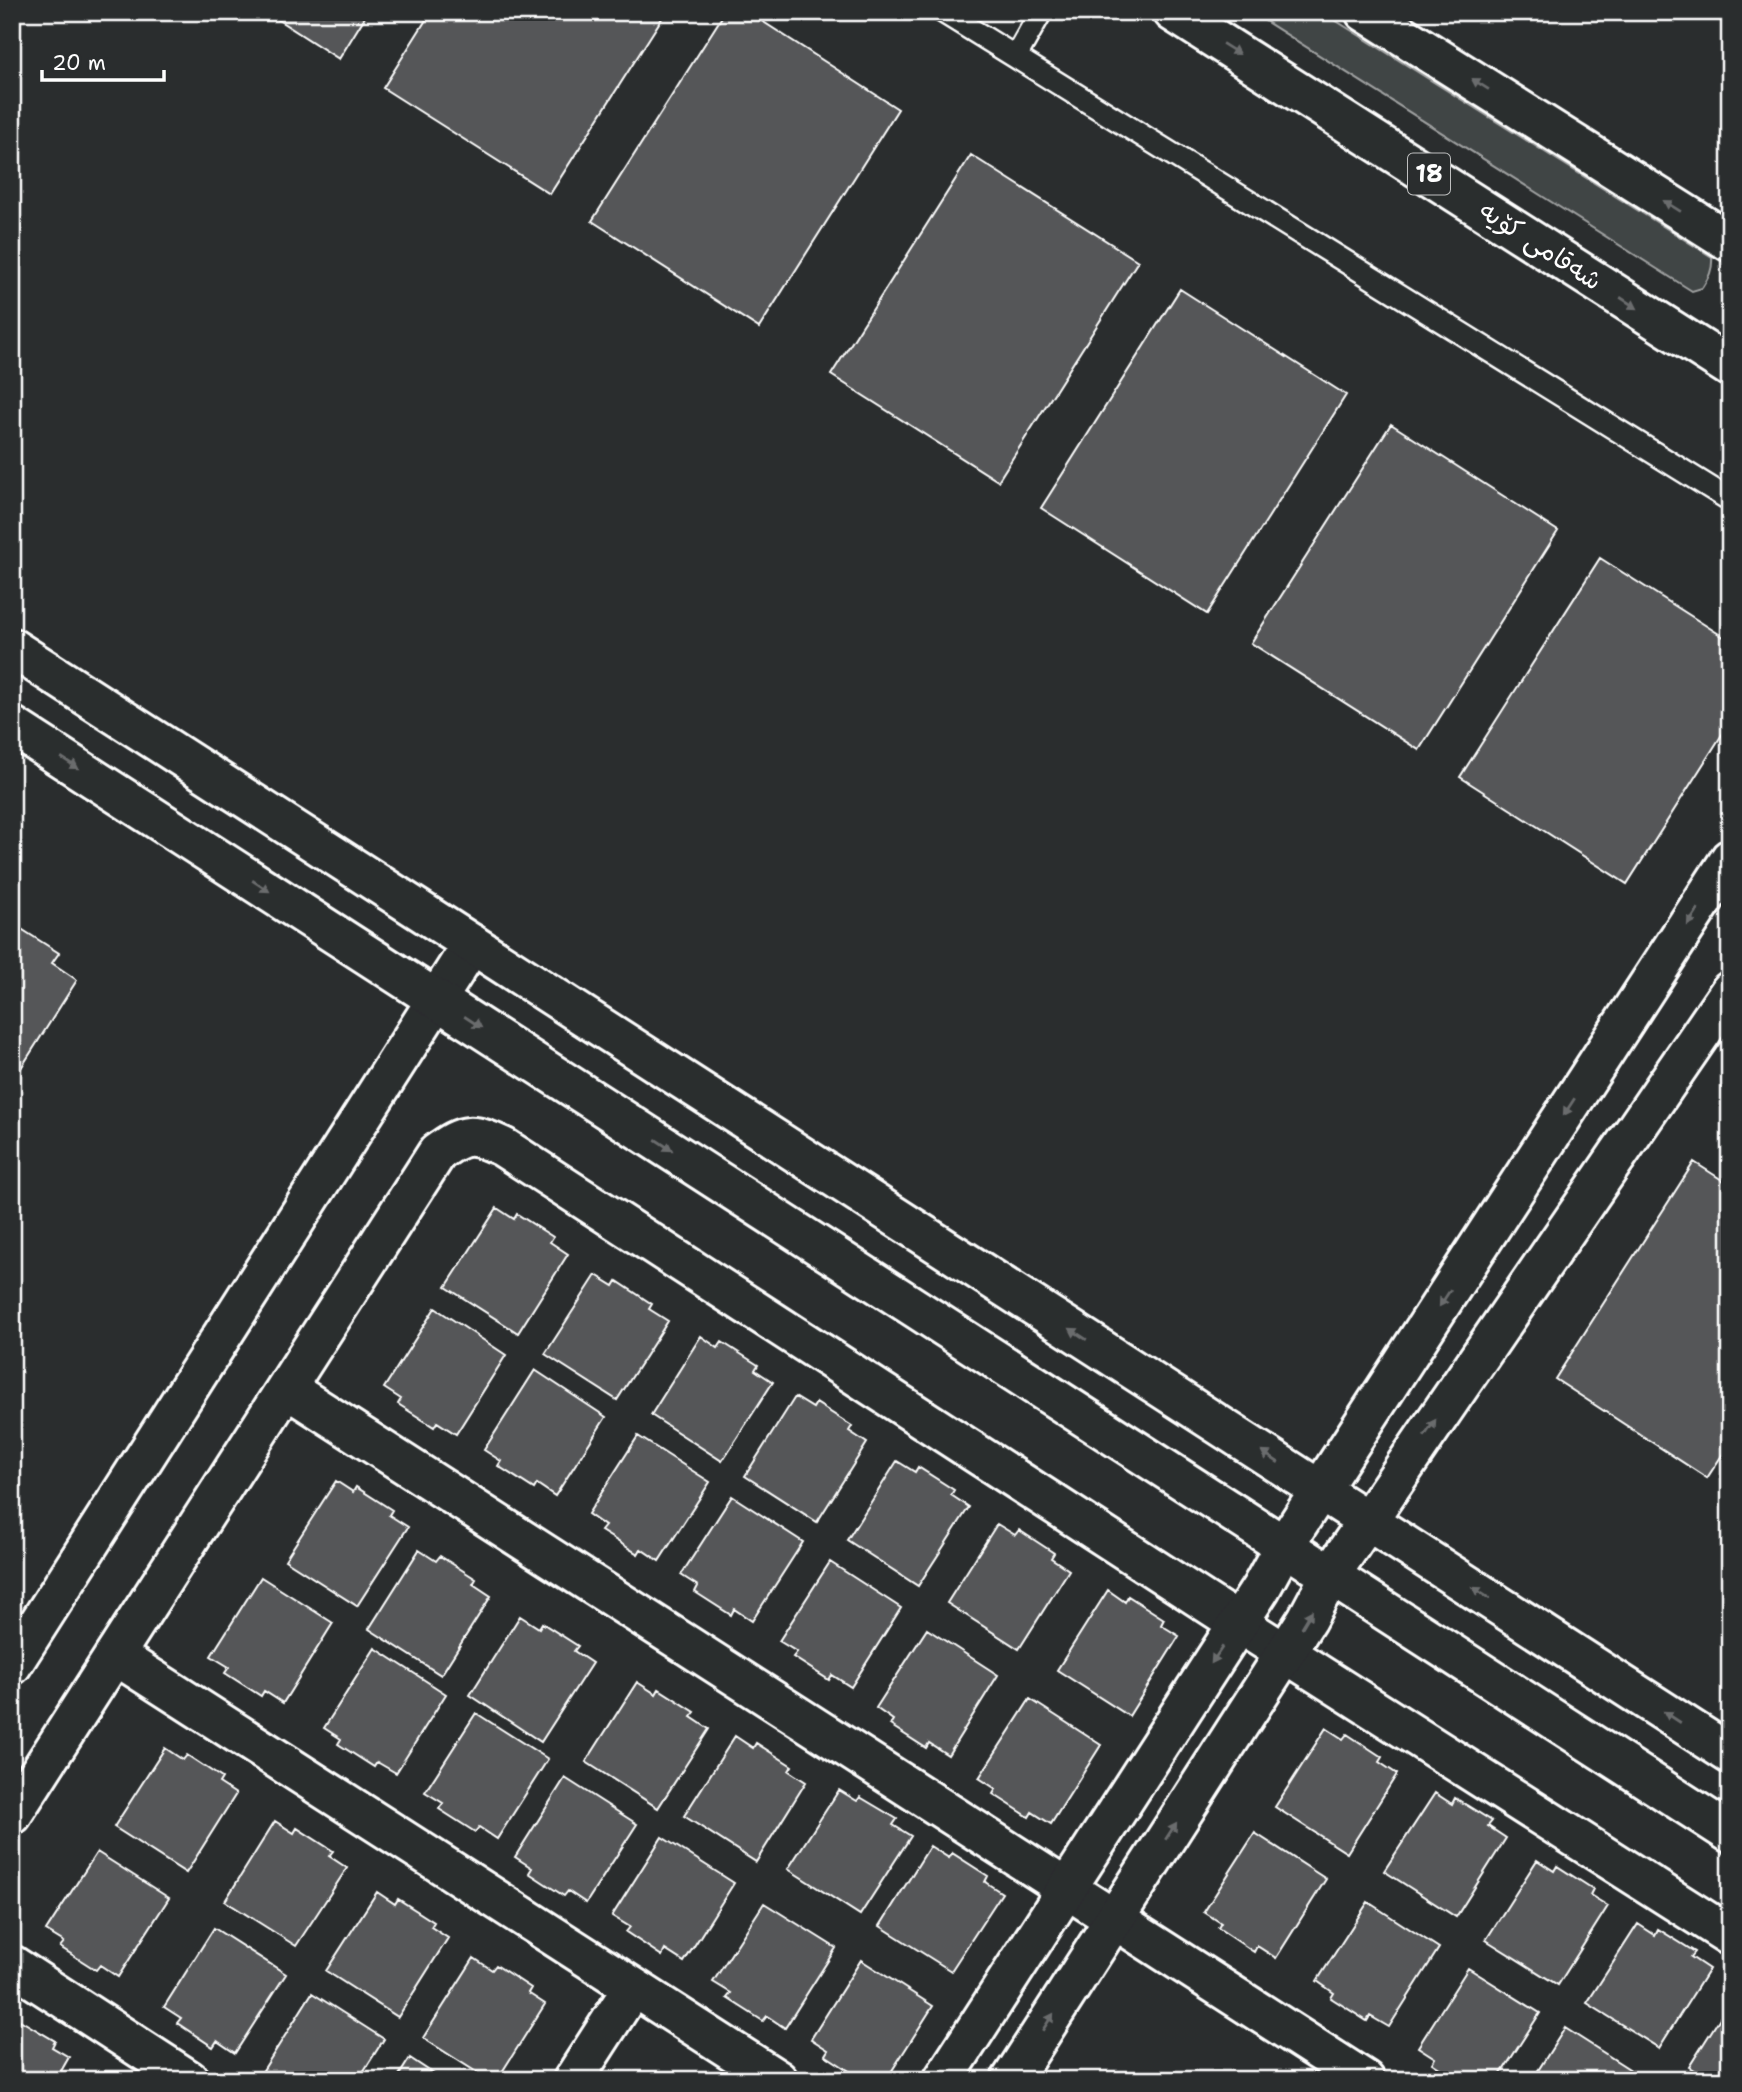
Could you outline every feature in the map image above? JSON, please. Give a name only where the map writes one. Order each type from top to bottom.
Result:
[{"type":"main road","name":"شەقامی کۆیە","points":[[1173,12],[1730,367]]},
{"type":"main road","points":[[1365,12],[1730,242]]},
{"type":"main road","points":[[1683,337],[1700,344],[1718,345],[1730,342]]},
{"type":"main road","points":[[12,648],[1730,1754]]},
{"type":"main road","points":[[12,726],[1730,1833]]},
{"type":"main road","points":[[943,2080],[1261,1588],[1285,1544],[1730,859]]},
{"type":"main road","points":[[12,1665],[472,944]]},
{"type":"main road","points":[[1011,2080],[1307,1619],[1331,1574],[1730,991]]},
{"type":"main road","points":[[12,1815],[437,1153],[457,1138],[480,1136],[503,1147],[1238,1623],[1730,1936]]},
{"type":"main road","points":[[286,1388],[1365,2080]]},
{"type":"main road","points":[[115,1655],[778,2080]]},
{"type":"main road","points":[[12,1965],[189,2080]]},
{"type":"main road","points":[[573,2080],[633,1987]]},
{"type":"lane","points":[[943,12],[1730,500]]},
{"type":"lane","points":[[1016,56],[1041,12]]},
{"type":"shaded area","points":[[1251,12],[1322,12],[1712,257],[1709,277],[1702,288],[1692,291]]},
{"type":"building","points":[[266,12],[368,12],[339,59]]},
{"type":"building","points":[[431,12],[666,12],[550,194],[383,88]]},
{"type":"building","points":[[725,12],[748,12],[898,109],[759,328],[592,221]]},
{"type":"building","points":[[971,155],[1138,261],[998,481],[831,375]]},
{"type":"building","points":[[1180,289],[1346,395],[1207,614],[1041,508]]},
{"type":"building","points":[[1391,424],[1558,531],[1419,750],[1251,643]]},
{"type":"building","points":[[1600,558],[1730,641],[1730,722],[1627,884],[1460,777]]},
{"type":"building","points":[[12,923],[59,953],[52,963],[77,980],[12,1082]]},
{"type":"building","points":[[1694,1162],[1730,1185],[1730,1443],[1707,1478],[1555,1379]]},
{"type":"building","points":[[497,1208],[514,1219],[517,1214],[553,1237],[550,1242],[568,1254],[518,1333],[446,1287]]},
{"type":"building","points":[[596,1275],[614,1286],[617,1281],[652,1304],[649,1309],[668,1321],[617,1400],[545,1354]]},
{"type":"building","points":[[435,1308],[506,1355],[456,1434],[437,1422],[434,1427],[398,1404],[401,1399],[384,1388]]},
{"type":"building","points":[[701,1336],[718,1348],[722,1342],[758,1365],[755,1370],[773,1382],[722,1461],[651,1415]]},
{"type":"building","points":[[535,1370],[606,1417],[555,1496],[537,1484],[534,1489],[498,1466],[501,1461],[484,1450]]},
{"type":"building","points":[[795,1397],[813,1408],[816,1403],[852,1426],[849,1431],[867,1443],[817,1522],[745,1476]]},
{"type":"building","points":[[638,1436],[710,1482],[659,1561],[641,1549],[638,1554],[601,1531],[605,1526],[588,1514]]},
{"type":"building","points":[[897,1461],[915,1472],[918,1467],[954,1490],[951,1495],[969,1507],[918,1586],[847,1540]]},
{"type":"building","points":[[336,1481],[353,1492],[356,1487],[392,1510],[389,1515],[408,1527],[357,1606],[285,1560]]},
{"type":"building","points":[[732,1496],[803,1542],[752,1621],[734,1609],[731,1615],[695,1592],[698,1586],[681,1575]]},
{"type":"building","points":[[997,1524],[1015,1535],[1019,1530],[1054,1553],[1051,1558],[1069,1570],[1019,1649],[947,1603]]},
{"type":"building","points":[[419,1550],[436,1561],[440,1556],[476,1579],[473,1584],[491,1596],[441,1675],[369,1629]]},
{"type":"building","points":[[830,1562],[901,1608],[851,1687],[832,1675],[829,1680],[793,1657],[797,1652],[779,1641]]},
{"type":"building","points":[[261,1577],[333,1623],[283,1703],[264,1691],[261,1696],[225,1673],[229,1667],[211,1656]]},
{"type":"building","points":[[1108,1590],[1125,1602],[1128,1596],[1164,1619],[1161,1625],[1179,1636],[1129,1716],[1057,1670]]},
{"type":"building","points":[[520,1616],[539,1628],[542,1623],[578,1646],[574,1651],[592,1663],[541,1742],[470,1695]]},
{"type":"building","points":[[927,1629],[998,1675],[948,1755],[929,1743],[926,1748],[890,1725],[893,1720],[876,1708]]},
{"type":"building","points":[[375,1648],[446,1694],[396,1773],[377,1762],[374,1767],[338,1744],[341,1739],[324,1728]]},
{"type":"building","points":[[637,1682],[656,1694],[659,1689],[695,1712],[691,1717],[709,1729],[658,1808],[586,1762]]},
{"type":"building","points":[[1030,1699],[1101,1745],[1051,1824],[1032,1812],[1029,1817],[993,1794],[996,1789],[979,1778]]},
{"type":"building","points":[[476,1713],[548,1759],[497,1839],[479,1827],[475,1832],[439,1809],[443,1803],[425,1792]]},
{"type":"building","points":[[1326,1728],[1343,1739],[1347,1734],[1382,1757],[1379,1762],[1397,1774],[1347,1853],[1275,1807]]},
{"type":"building","points":[[735,1736],[753,1748],[756,1743],[792,1766],[789,1771],[806,1782],[756,1862],[684,1816]]},
{"type":"building","points":[[165,1748],[183,1760],[187,1755],[222,1778],[219,1783],[236,1794],[186,1873],[114,1827]]},
{"type":"building","points":[[565,1778],[637,1824],[586,1903],[568,1891],[564,1896],[529,1873],[532,1868],[515,1857]]},
{"type":"building","points":[[839,1790],[857,1801],[860,1797],[897,1819],[893,1825],[911,1836],[860,1915],[788,1869]]},
{"type":"building","points":[[1435,1793],[1452,1804],[1455,1798],[1492,1821],[1488,1826],[1506,1838],[1456,1917],[1384,1871]]},
{"type":"building","points":[[275,1821],[294,1833],[297,1828],[333,1851],[329,1856],[347,1868],[296,1946],[225,1901]]},
{"type":"building","points":[[1255,1833],[1326,1879],[1276,1958],[1257,1946],[1254,1952],[1218,1928],[1221,1923],[1204,1912]]},
{"type":"building","points":[[662,1837],[734,1883],[684,1962],[665,1950],[662,1956],[626,1932],[630,1927],[612,1916]]},
{"type":"building","points":[[930,1846],[949,1858],[952,1853],[988,1876],[985,1882],[1002,1893],[951,1971],[880,1926]]},
{"type":"building","points":[[97,1852],[169,1898],[118,1977],[100,1965],[96,1970],[60,1947],[64,1942],[46,1931]]},
{"type":"building","points":[[1537,1860],[1554,1871],[1557,1866],[1593,1889],[1590,1895],[1608,1906],[1558,1985],[1486,1940]]},
{"type":"building","points":[[377,1892],[395,1904],[398,1899],[434,1922],[431,1927],[448,1938],[398,2017],[326,1971]]},
{"type":"building","points":[[1368,1902],[1439,1948],[1389,2027],[1370,2016],[1367,2021],[1331,1998],[1334,1993],[1317,1981]]},
{"type":"building","points":[[764,1903],[836,1948],[785,2028],[767,2016],[763,2021],[727,1998],[731,1993],[713,1982]]},
{"type":"building","points":[[1638,1924],[1655,1935],[1658,1929],[1695,1952],[1691,1957],[1709,1969],[1659,2048],[1587,2003]]},
{"type":"building","points":[[214,1928],[286,1974],[235,2053],[217,2041],[213,2047],[177,2023],[181,2018],[164,2007]]},
{"type":"building","points":[[474,1958],[492,1970],[496,1965],[531,1988],[528,1993],[545,2004],[497,2080],[489,2080],[423,2038]]},
{"type":"building","points":[[861,1960],[933,2006],[886,2080],[874,2080],[864,2073],[860,2078],[825,2055],[828,2050],[811,2039]]},
{"type":"building","points":[[1468,1968],[1540,2013],[1497,2080],[1458,2080],[1432,2063],[1435,2058],[1418,2047]]},
{"type":"building","points":[[312,1993],[384,2039],[358,2080],[274,2080],[262,2072]]},
{"type":"building","points":[[1730,2002],[1730,2080],[1710,2080],[1689,2067]]},
{"type":"building","points":[[18,2019],[55,2041],[52,2047],[69,2057],[56,2080],[12,2080],[12,2022],[15,2024]]},
{"type":"building","points":[[1565,2028],[1637,2074],[1633,2080],[1532,2080]]},
{"type":"building","points":[[410,2058],[443,2080],[396,2080]]}]
